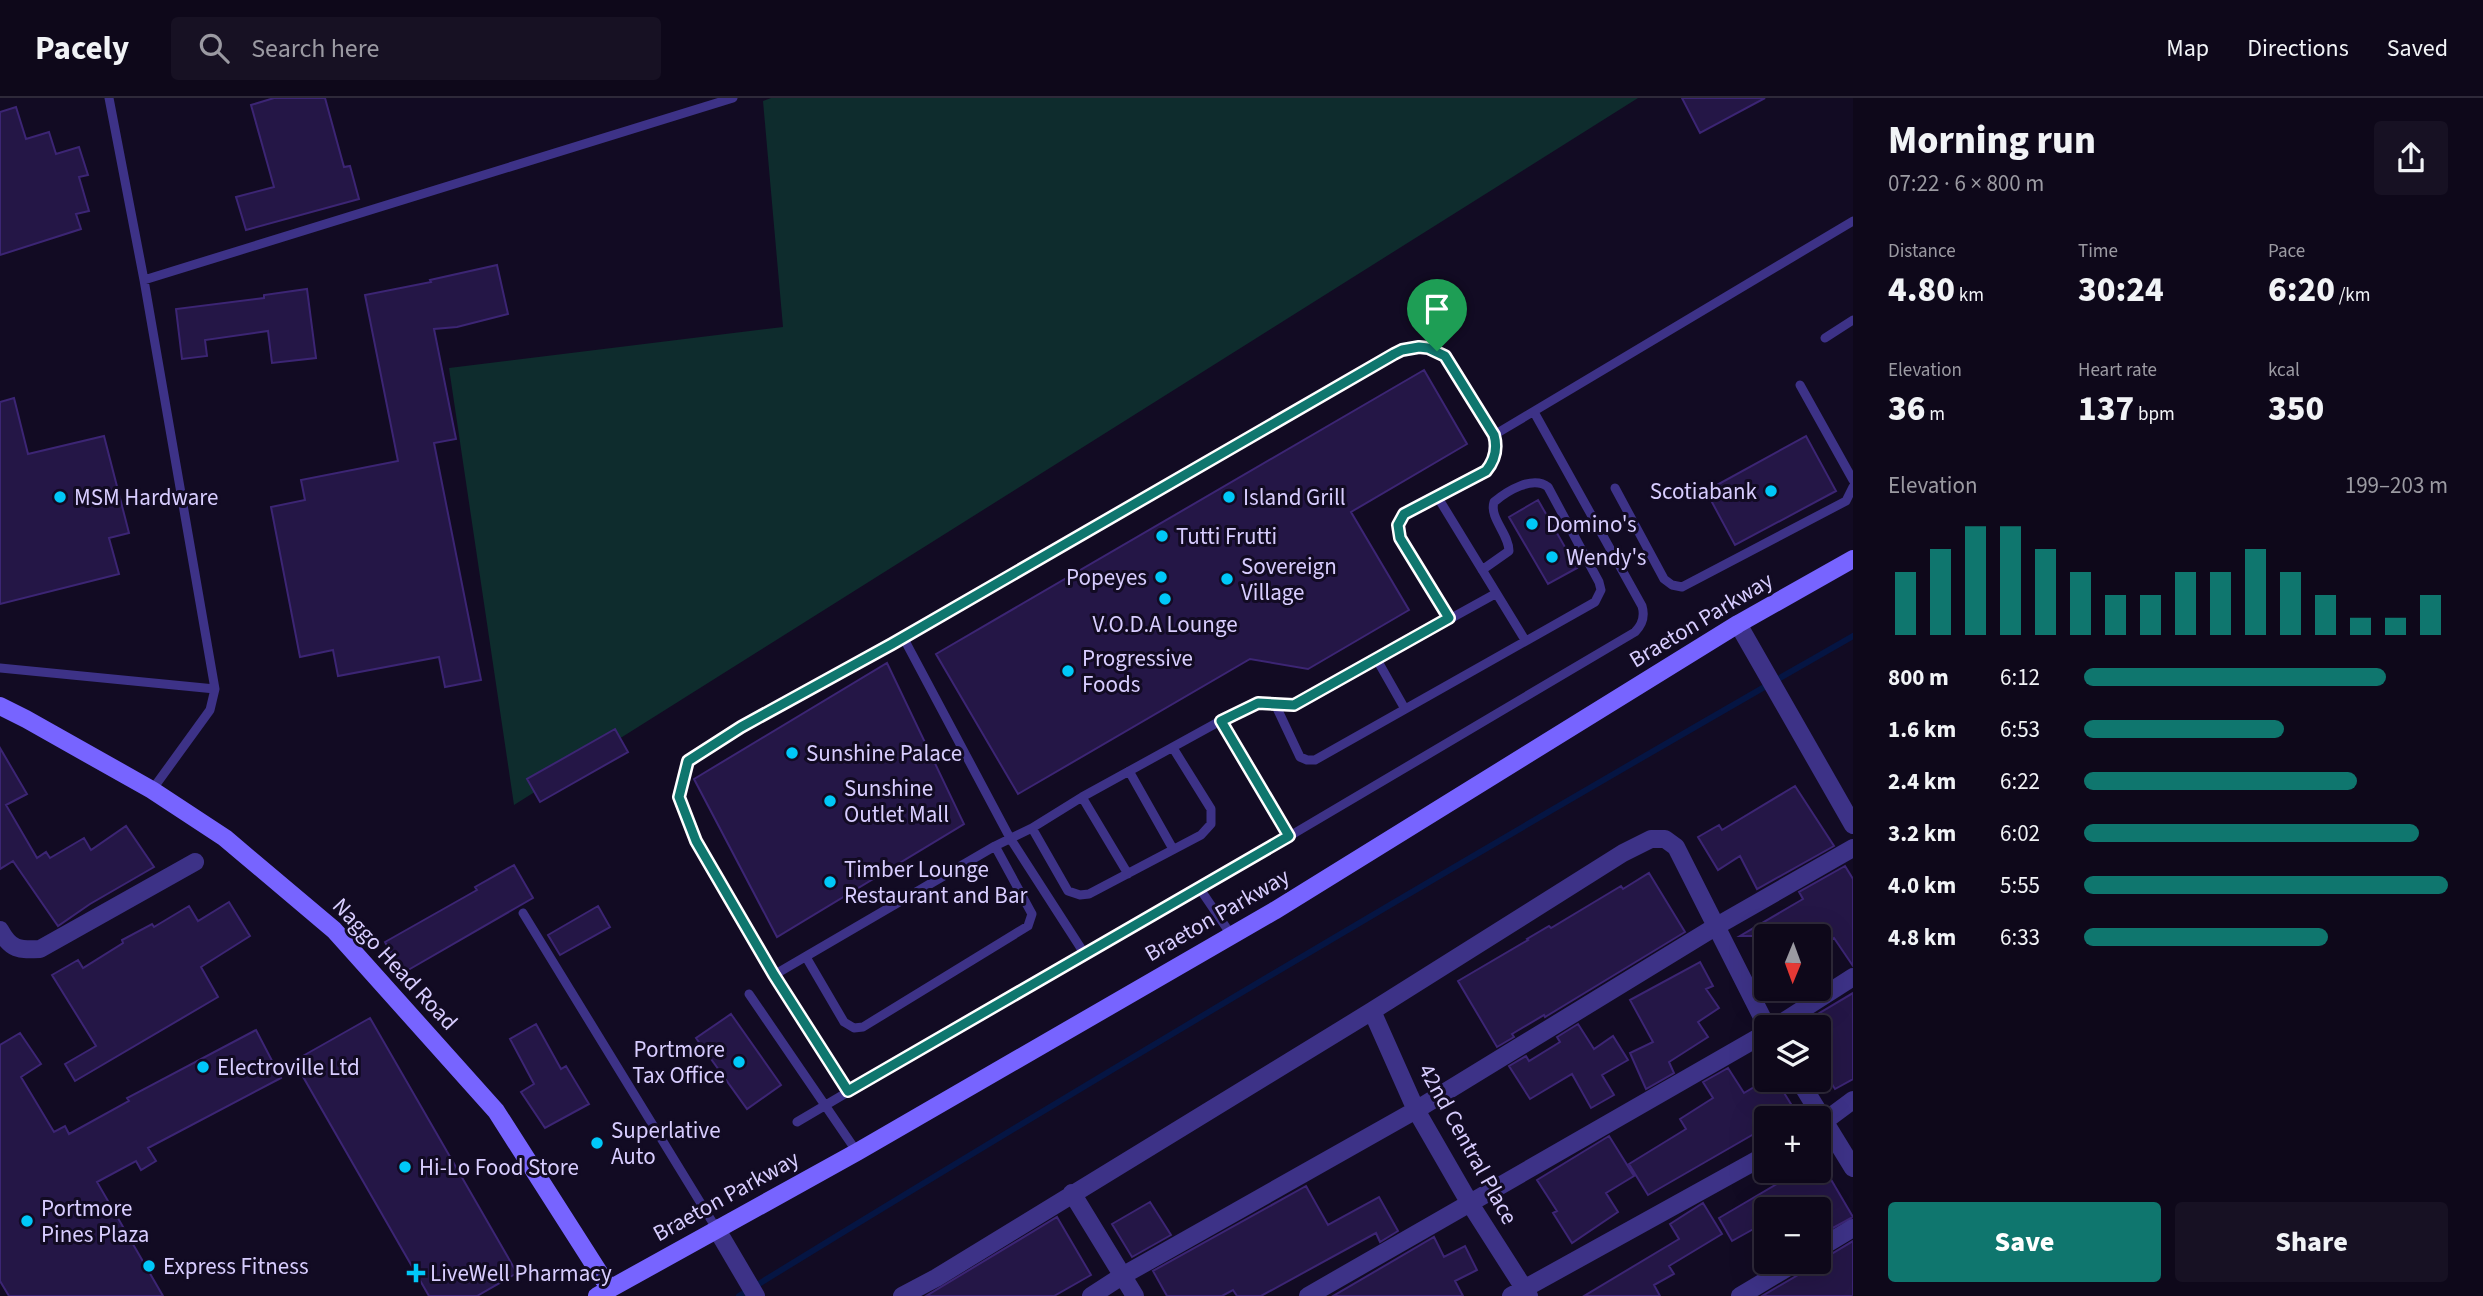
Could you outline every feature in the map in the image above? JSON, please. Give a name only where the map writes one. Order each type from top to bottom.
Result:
[{"type":"main road","name":"Braeton Parkway","points":[[603,1292],[857,1152],[1231,936],[1738,624],[1853,559]]},
{"type":"main road","name":"Naggo Head Road","points":[[0,706],[152,790],[225,838],[334,930],[496,1111],[603,1292]]},
{"type":"street","points":[[1738,624],[1853,825]]},
{"type":"street","points":[[902,1296],[936,1278],[1372,1011],[1623,853],[1651,839],[1665,839],[1676,847],[1761,1015]]},
{"type":"street","points":[[1091,1296],[1416,1110],[1715,927],[1853,848]]},
{"type":"street","points":[[0,930],[6,941],[20,950],[40,949],[195,862]]},
{"type":"street","points":[[1794,1015],[1853,977]]},
{"type":"street","name":"42nd Central Place","points":[[1372,1011],[1416,1110],[1521,1294]]},
{"type":"street","points":[[1308,1296],[1754,1040]]},
{"type":"street","points":[[1831,1117],[1853,1100]]},
{"type":"street","points":[[1831,1137],[1853,1168]]},
{"type":"street","points":[[1521,1294],[1754,1162]]},
{"type":"street","points":[[1072,1193],[1135,1296]]},
{"type":"street","points":[[716,1228],[756,1296]]},
{"type":"street","points":[[1831,1241],[1853,1228]]},
{"type":"street","points":[[1740,1296],[1777,1274]]},
{"type":"lane","points":[[109,98],[144,280],[215,689],[211,710],[152,790]]},
{"type":"lane","points":[[144,280],[733,98]]},
{"type":"lane","points":[[1494,435],[1853,221]]},
{"type":"lane","points":[[1825,338],[1853,320]]},
{"type":"lane","points":[[848,1091],[774,975],[696,841],[679,797],[688,761],[741,727],[1402,350],[1419,347],[1445,356],[1494,435],[1496,443],[1494,458],[1486,471],[1404,514],[1398,530],[1400,538],[1449,618]]},
{"type":"lane","points":[[1800,385],[1853,480]]},
{"type":"lane","points":[[797,1122],[1084,953],[1200,889],[1635,632],[1642,624],[1642,606],[1534,412]]},
{"type":"lane","points":[[1275,704],[1300,757],[1315,760],[1595,602],[1600,594],[1599,582],[1548,487],[1536,481],[1494,502],[1493,508],[1509,544],[1509,551],[1482,570]]},
{"type":"lane","points":[[1615,488],[1664,579],[1672,585],[1682,587],[1846,501],[1853,487]]},
{"type":"lane","points":[[1437,496],[1525,640]]},
{"type":"lane","points":[[774,975],[995,846],[1032,828],[1082,797],[1249,705],[1294,705],[1495,594]]},
{"type":"lane","points":[[903,637],[1010,838],[1084,953]]},
{"type":"lane","points":[[1376,658],[1405,709]]},
{"type":"lane","points":[[0,668],[215,689]]},
{"type":"lane","points":[[1221,721],[1289,836]]},
{"type":"lane","points":[[1032,828],[1068,891],[1080,895],[1089,894],[1205,832],[1211,824],[1212,814],[1173,748]]},
{"type":"lane","points":[[1129,771],[1173,849]]},
{"type":"lane","points":[[1082,797],[1128,874]]},
{"type":"lane","points":[[806,957],[844,1022],[854,1028],[863,1027],[1028,926],[1032,914],[995,846]]},
{"type":"lane","points":[[1200,889],[1231,936]]},
{"type":"lane","points":[[523,913],[716,1228]]},
{"type":"lane","points":[[749,994],[857,1152]]},
{"type":"green space","points":[[771,98],[1638,98],[514,805],[449,368],[783,327],[763,101]]},
{"type":"building","points":[[274,98],[325,98],[344,167],[350,166],[359,199],[246,230],[236,197],[274,187],[251,105]]},
{"type":"building","points":[[1682,98],[1765,98],[1700,133]]},
{"type":"building","points":[[16,107],[26,139],[49,132],[56,154],[79,147],[88,175],[79,177],[89,211],[76,214],[81,229],[0,255],[0,112]]},
{"type":"building","points":[[497,265],[508,314],[457,327],[434,329],[456,439],[434,443],[481,680],[445,687],[439,657],[338,676],[333,650],[300,657],[271,507],[305,500],[301,480],[398,461],[365,295]]},
{"type":"building","points":[[307,289],[316,358],[272,363],[268,331],[205,340],[207,356],[182,359],[176,309],[264,298],[264,295]]},
{"type":"building","name":"Sovereign Village","points":[[1424,370],[1467,444],[1351,512],[1409,610],[1308,669],[1250,659],[1018,794],[936,654]]},
{"type":"building","name":"MSM Hardware","points":[[14,398],[28,454],[104,436],[129,533],[109,538],[119,574],[0,604],[0,402]]},
{"type":"building","name":"Scotiabank","points":[[1806,436],[1836,491],[1735,545],[1706,491]]},
{"type":"building","points":[[1538,500],[1577,568],[1548,584],[1509,517]]},
{"type":"building","name":"Sunshine Outlet Mall","points":[[887,663],[964,824],[777,937],[694,779]]},
{"type":"building","points":[[615,729],[628,752],[540,802],[527,779]]},
{"type":"building","points":[[0,748],[27,794],[6,805],[37,858],[46,852],[50,858],[84,838],[91,850],[126,826],[154,867],[58,926],[13,861],[0,869]]},
{"type":"building","points":[[1795,786],[1834,846],[1757,889],[1740,856],[1718,870],[1698,837],[1719,825],[1722,830]]},
{"type":"building","points":[[514,865],[533,898],[403,973],[385,942],[477,890],[475,887]]},
{"type":"building","points":[[1845,866],[1853,879],[1853,966],[1834,938],[1831,940],[1831,924],[1760,924],[1803,899],[1799,892]]},
{"type":"building","points":[[1649,873],[1685,932],[1545,1017],[1544,1015],[1512,1034],[1514,1037],[1497,1047],[1458,981],[1549,926],[1551,928],[1621,886],[1623,889]]},
{"type":"building","points":[[229,902],[250,936],[201,967],[218,997],[75,1081],[65,1064],[96,1046],[52,975],[78,960],[83,968],[123,943],[122,940],[152,924],[154,927],[189,906],[198,921]]},
{"type":"building","points":[[598,906],[610,927],[560,955],[548,935]]},
{"type":"building","points":[[1754,928],[1754,936],[1740,936]]},
{"type":"building","points":[[1700,962],[1713,986],[1706,989],[1719,1008],[1698,1022],[1708,1037],[1669,1062],[1674,1073],[1646,1089],[1630,1053],[1653,1042],[1630,1000]]},
{"type":"building","points":[[1853,993],[1853,1079],[1835,1089],[1831,1083],[1831,1015],[1816,1015]]},
{"type":"building","name":"Portmore Tax Office","points":[[731,1014],[781,1085],[747,1109],[696,1038]]},
{"type":"building","name":"Hi-Lo Food Store","points":[[370,1018],[517,1273],[477,1296],[429,1296],[294,1061]]},
{"type":"building","points":[[536,1024],[561,1069],[566,1066],[589,1104],[545,1128],[521,1092],[534,1084],[510,1039]]},
{"type":"building","points":[[1578,1024],[1594,1049],[1613,1036],[1628,1060],[1602,1075],[1614,1095],[1591,1108],[1572,1074],[1530,1099],[1509,1066],[1526,1056],[1529,1061],[1560,1042],[1557,1037]]},
{"type":"building","points":[[256,1030],[281,1078],[148,1148],[156,1161],[141,1170],[136,1161],[97,1182],[163,1296],[9,1296],[0,1281],[0,1045],[20,1033],[41,1064],[21,1077],[54,1132],[65,1126],[69,1134],[129,1101],[127,1098]]},
{"type":"building","points":[[1728,1068],[1744,1093],[1754,1087],[1754,1092],[1783,1092],[1792,1106],[1754,1106],[1754,1134],[1648,1195],[1629,1164],[1686,1129],[1680,1119],[1713,1098],[1703,1082]]},
{"type":"building","points":[[1609,1136],[1634,1176],[1606,1193],[1618,1212],[1572,1243],[1553,1213],[1557,1211],[1537,1180]]},
{"type":"building","points":[[1831,1180],[1853,1217],[1831,1229],[1831,1197],[1755,1197],[1779,1183],[1831,1183]]},
{"type":"building","points":[[1306,1186],[1328,1225],[1379,1197],[1398,1231],[1380,1242],[1376,1233],[1261,1296],[1237,1296],[1233,1290],[1222,1296],[1167,1296],[1153,1271]]},
{"type":"building","points":[[1754,1197],[1754,1229],[1732,1241],[1719,1218]]},
{"type":"building","points":[[1150,1202],[1171,1235],[1132,1257],[1112,1224]]},
{"type":"building","points":[[1703,1203],[1722,1234],[1669,1266],[1674,1274],[1654,1285],[1660,1296],[1584,1296],[1679,1239],[1670,1224]]},
{"type":"building","points":[[1057,1217],[1091,1275],[1054,1296],[926,1296]]},
{"type":"building","points":[[1434,1237],[1444,1257],[1465,1246],[1477,1270],[1455,1281],[1463,1296],[1333,1296]]},
{"type":"building","points":[[1853,1241],[1853,1296],[1762,1296],[1800,1274],[1831,1274],[1831,1254]]},
{"type":"waterway","points":[[739,1296],[1293,962],[1853,636]]},
{"type":"place","name":"Scotiabank","points":[[1771,491]]},
{"type":"place","name":"MSM Hardware","points":[[60,497]]},
{"type":"place","name":"Island Grill","points":[[1229,497]]},
{"type":"place","name":"Domino's","points":[[1532,524]]},
{"type":"place","name":"Tutti Frutti","points":[[1162,536]]},
{"type":"place","name":"Wendy's","points":[[1552,557]]},
{"type":"place","name":"Popeyes","points":[[1161,577]]},
{"type":"place","name":"Sovereign Village","points":[[1227,579]]},
{"type":"place","name":"V.O.D.A Lounge","points":[[1165,599]]},
{"type":"place","name":"Progressive Foods","points":[[1068,671]]},
{"type":"place","name":"Sunshine Palace","points":[[792,753]]},
{"type":"place","name":"Sunshine Outlet Mall","points":[[830,801]]},
{"type":"place","name":"Timber Lounge Restaurant and Bar","points":[[830,882]]},
{"type":"place","name":"Portmore Tax Office","points":[[739,1062]]},
{"type":"place","name":"Electroville Ltd","points":[[203,1067]]},
{"type":"place","name":"Superlative Auto","points":[[597,1143]]},
{"type":"place","name":"Hi-Lo Food Store","points":[[405,1167]]},
{"type":"place","name":"Portmore Pines Plaza","points":[[27,1221]]},
{"type":"place","name":"Express Fitness","points":[[149,1266]]},
{"type":"place","name":"LiveWell Pharmacy","points":[[416,1273]]},
{"type":"route","points":[[1419,347],[1437,351],[1445,356],[1494,435],[1496,443],[1494,458],[1486,471],[1404,514],[1398,525],[1400,538],[1449,618],[1294,705],[1258,703],[1249,705],[1221,721],[1289,836],[848,1091],[774,975],[696,841],[679,797],[688,761],[741,727],[892,644],[1394,354],[1419,347]]}]
